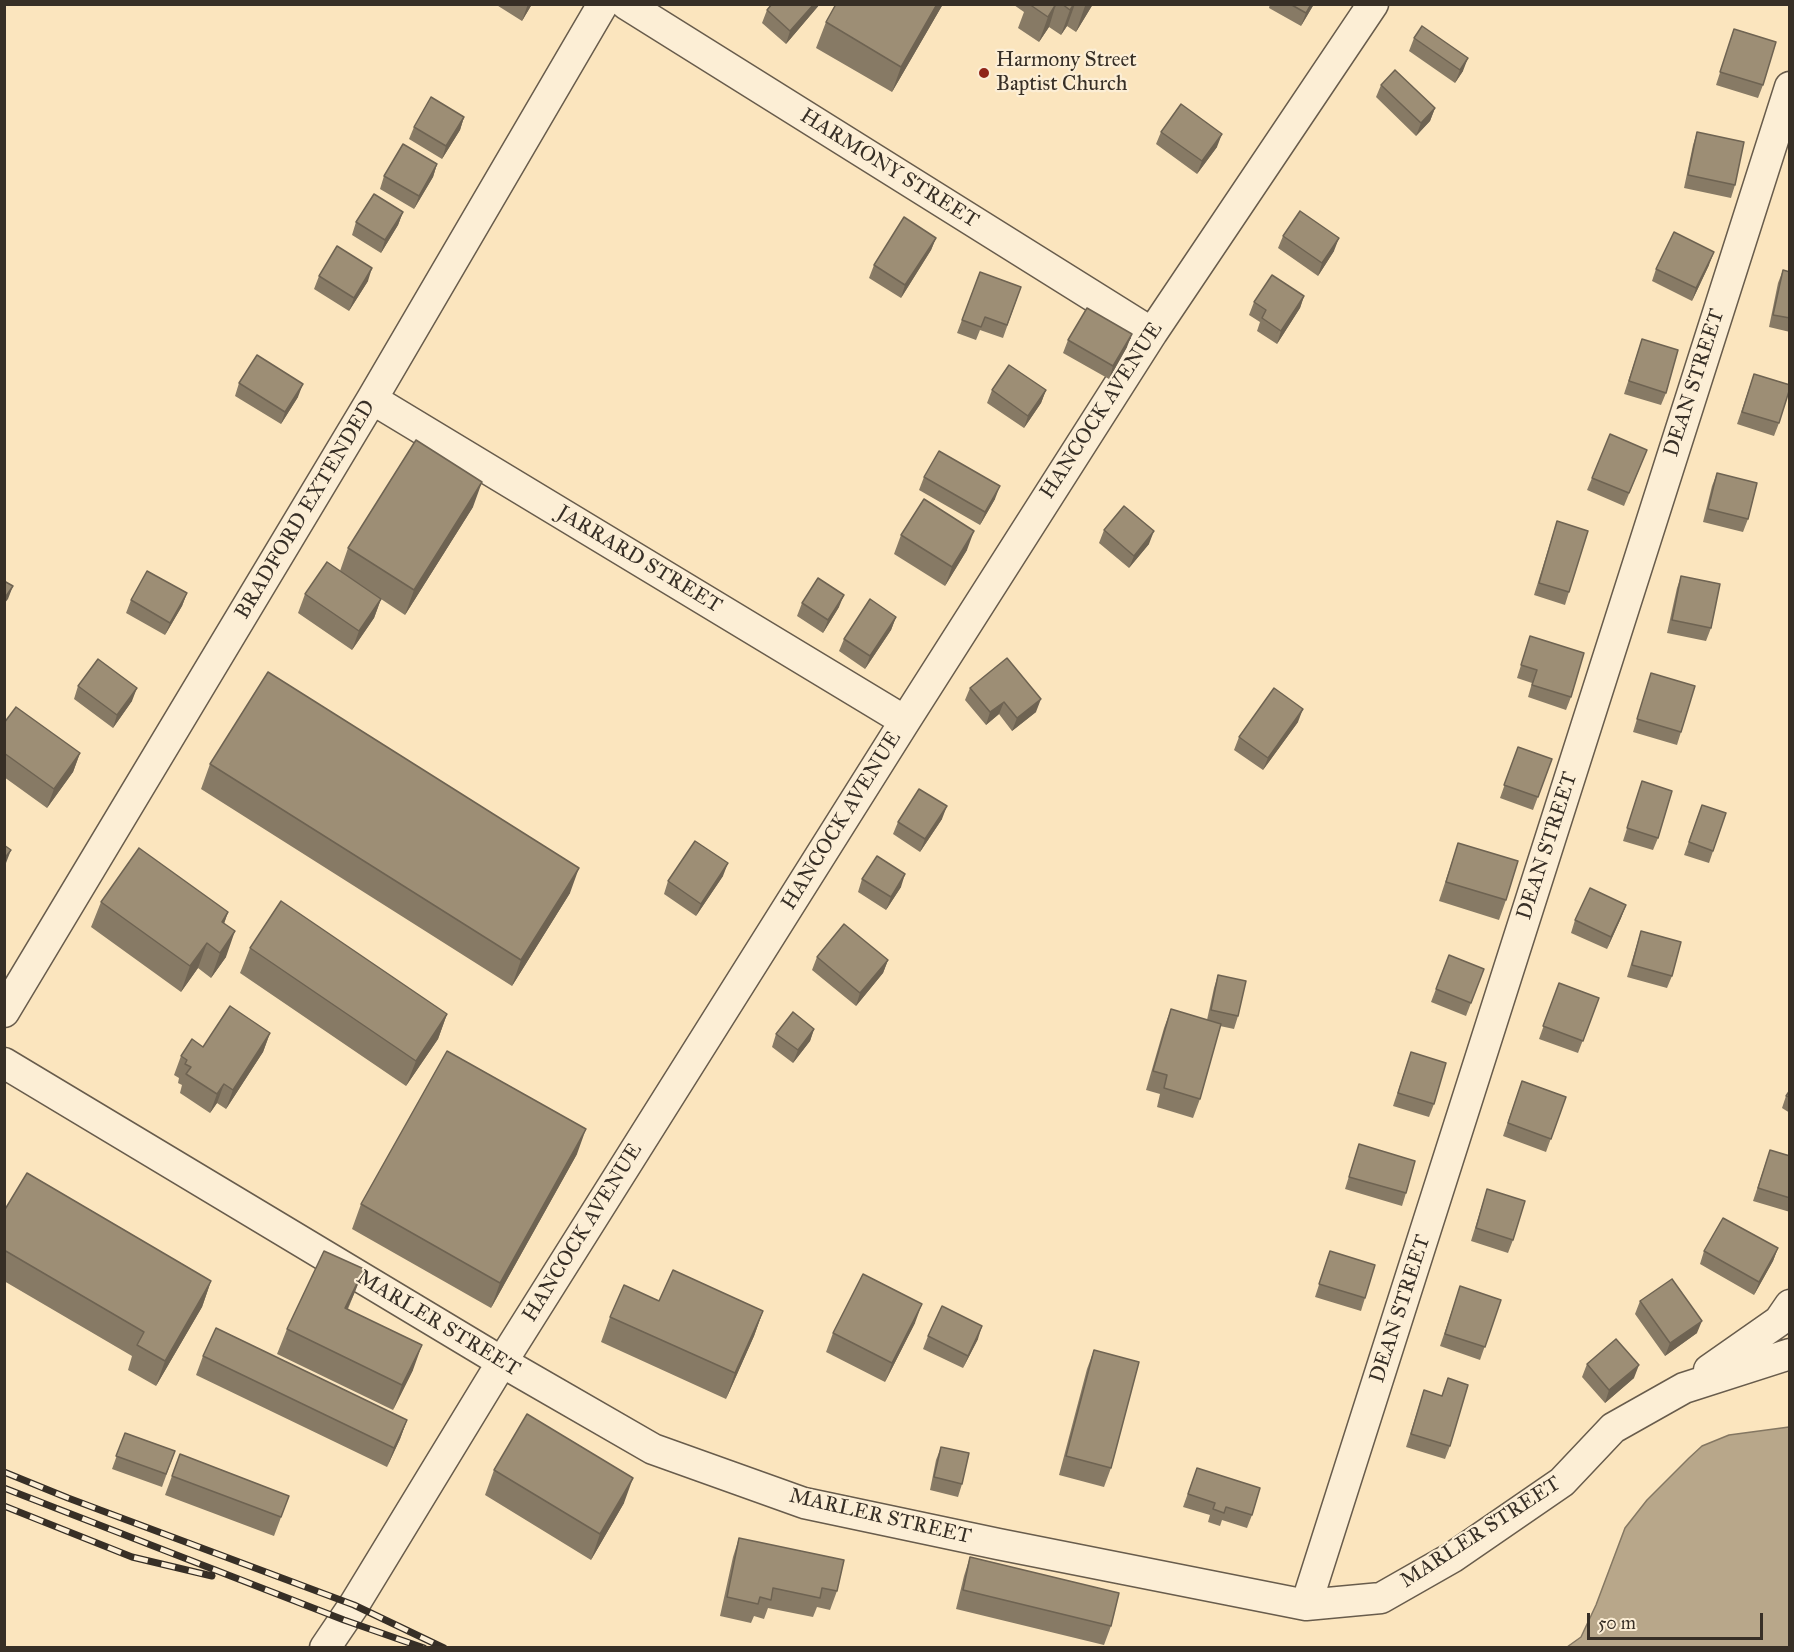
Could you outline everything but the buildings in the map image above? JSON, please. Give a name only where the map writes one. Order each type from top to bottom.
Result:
[{"type":"street","name":"BRADFORD EXTENDED","points":[[4,1012],[372,399],[603,4]]},
{"type":"street","name":"HARMONY STREET","points":[[626,4],[1152,333]]},
{"type":"street","name":"HANCOCK AVENUE","points":[[325,1647],[354,1605],[502,1362],[905,721],[1152,333],[1373,4]]},
{"type":"street","name":"DEAN STREET","points":[[1306,1605],[1790,87]]},
{"type":"street","name":"JARRARD STREET","points":[[372,399],[905,721]]},
{"type":"street","name":"MARLER STREET","points":[[4,1063],[502,1362],[653,1449],[804,1503],[1306,1605],[1381,1598],[1454,1557],[1562,1482],[1613,1428],[1684,1388],[1790,1354]]},
{"type":"street","points":[[1684,1388],[1779,1321],[1790,1305]]},
{"type":"shaded area","points":[[1789,1427],[1789,1647],[1567,1647],[1581,1637],[1596,1605],[1625,1528],[1647,1500],[1689,1458],[1702,1446],[1729,1435]]},
{"type":"railway","points":[[4,1472],[354,1605],[444,1648]]},
{"type":"railway","points":[[4,1488],[344,1620],[424,1648]]},
{"type":"railway","points":[[4,1506],[132,1557],[212,1576]]},
{"type":"place","name":"Harmony Street Baptist Church","points":[[984,73]]}]
